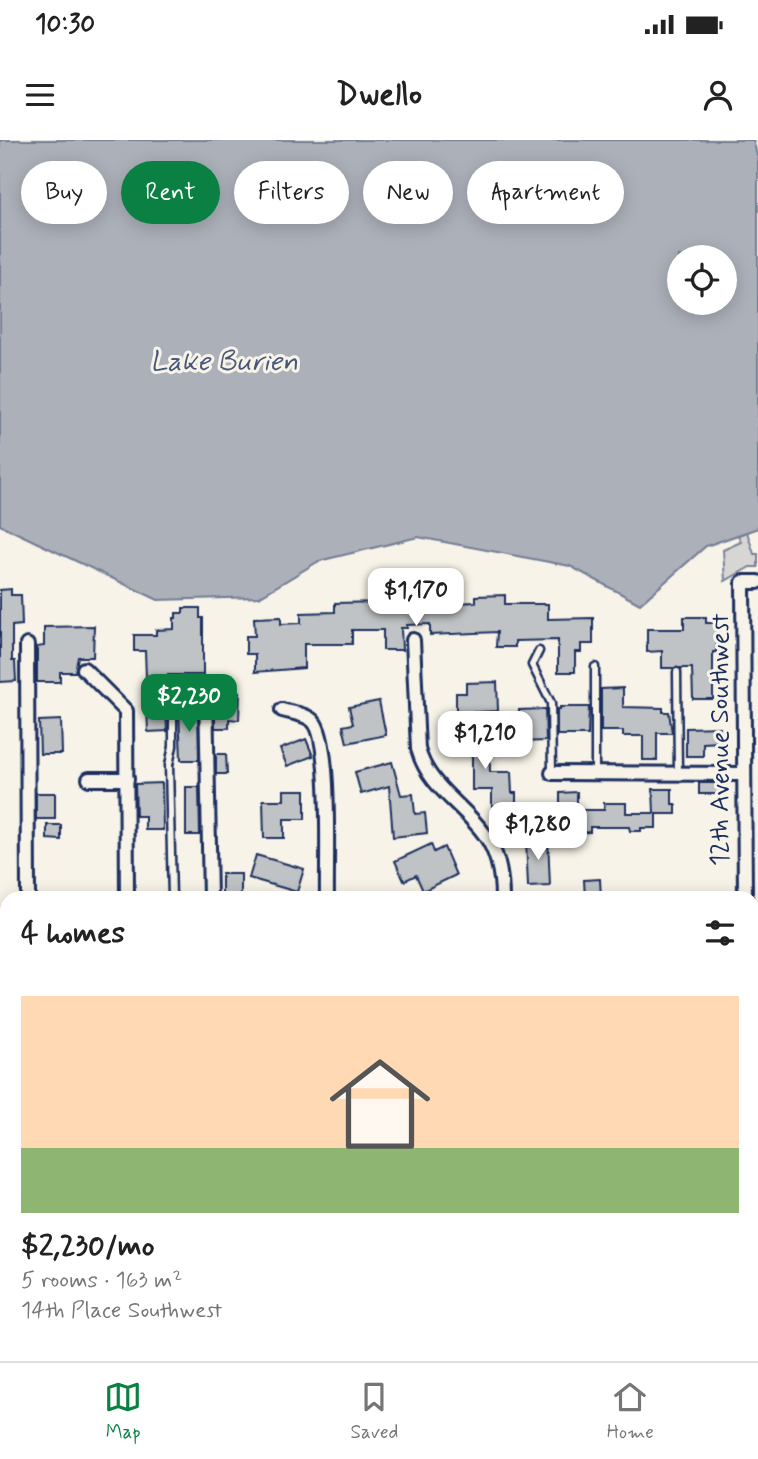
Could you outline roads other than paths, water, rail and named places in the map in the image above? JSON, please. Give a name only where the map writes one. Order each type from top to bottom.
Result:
[{"type":"street","name":"12th Avenue Southwest","points":[[745,891],[743,582],[758,582]]},
{"type":"street","points":[[413,640],[421,760],[438,786],[484,834],[500,870],[502,891]]},
{"type":"street","points":[[27,645],[28,891]]},
{"type":"street","points":[[84,668],[126,711],[127,891]]},
{"type":"street","points":[[206,692],[210,891]]},
{"type":"street","points":[[282,710],[314,721],[322,737],[327,891]]},
{"type":"street","points":[[552,773],[744,774]]},
{"type":"street","points":[[89,779],[127,779]]},
{"type":"lane","points":[[539,651],[532,665],[551,703],[552,773]]},
{"type":"lane","points":[[595,667],[595,773]]},
{"type":"lane","points":[[677,673],[678,773]]},
{"type":"lane","points":[[172,891],[169,765],[173,746],[173,687]]},
{"type":"water","name":"Lake Burien","points":[[0,140],[753,140],[758,158],[758,528],[706,546],[640,604],[570,566],[418,537],[319,561],[259,597],[158,600],[0,525]]}]
